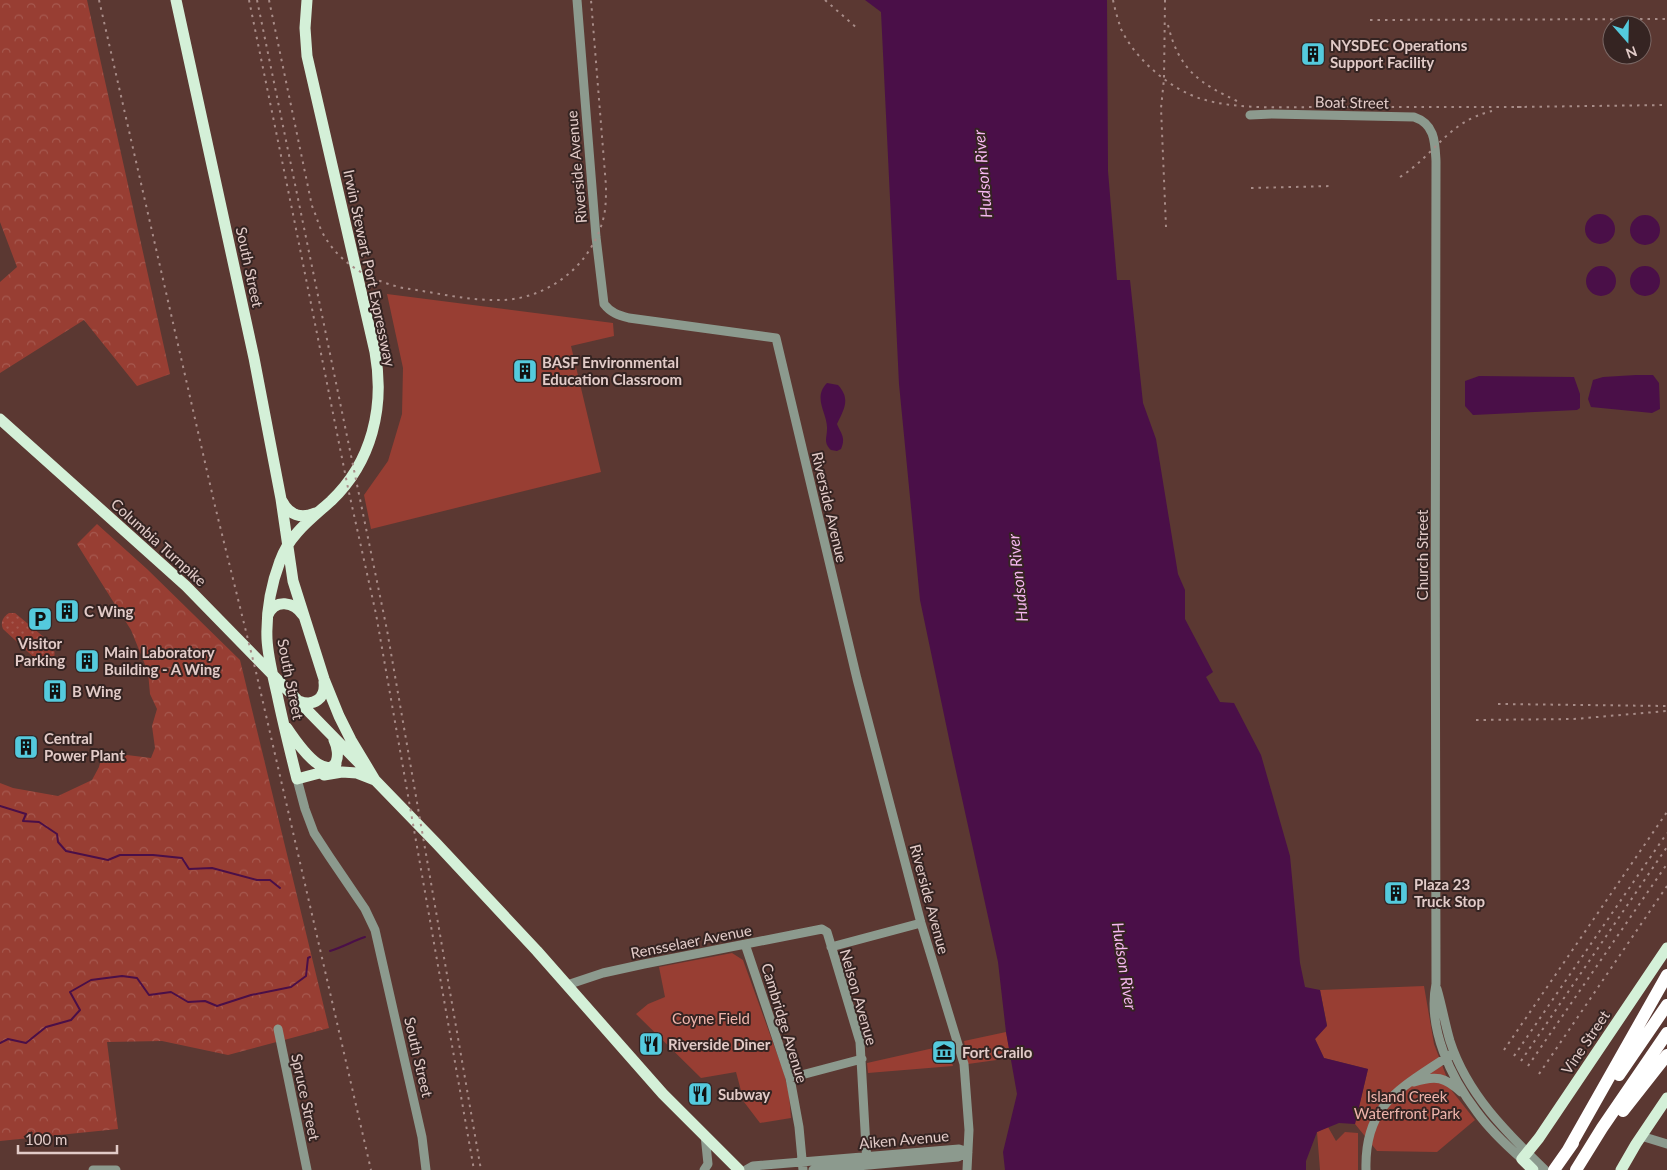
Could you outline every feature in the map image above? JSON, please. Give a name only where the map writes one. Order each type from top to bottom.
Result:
[{"type":"highway","points":[[1568,1150],[1667,975]]},
{"type":"highway","points":[[1554,1170],[1667,1005]]},
{"type":"highway","points":[[1576,1170],[1602,1128],[1667,1033]]},
{"type":"highway","points":[[1581,1170],[1667,1055]]},
{"type":"main road","name":"South Street","points":[[176,0],[254,358],[281,499],[287,545],[277,568],[268,616],[267,636],[269,656],[297,779]]},
{"type":"main road","name":"Irwin Stewart Port Expressway","points":[[287,545],[299,530],[338,493],[358,467],[373,432],[378,405],[378,374],[375,352],[307,56],[305,28],[307,0]]},
{"type":"main road","name":"Columbia Turnpike","points":[[0,419],[159,561],[227,626],[375,780]]},
{"type":"main road","points":[[281,499],[288,510],[296,515],[306,516],[320,510]]},
{"type":"main road","points":[[287,545],[290,571],[324,679],[345,728],[375,780],[437,844],[567,985],[658,1088],[739,1170]]},
{"type":"main road","points":[[268,616],[273,608],[284,604],[294,605],[304,616]]},
{"type":"main road","points":[[295,697],[310,704],[319,700],[324,692],[324,679]]},
{"type":"main road","points":[[283,720],[294,738],[314,760],[328,767],[336,764]]},
{"type":"main road","points":[[318,775],[328,771],[336,764],[339,756],[331,734]]},
{"type":"main road","points":[[297,779],[342,772],[358,773],[375,780]]},
{"type":"main road","name":"Vine Street","points":[[1525,1156],[1667,948]]},
{"type":"main road","points":[[1615,1170],[1667,1098]]},
{"type":"main road","points":[[1621,1170],[1638,1140]]},
{"type":"main road","points":[[1525,1156],[1533,1170]]},
{"type":"street","name":"Riverside Avenue","points":[[577,0],[596,237],[604,304],[616,315],[629,318],[776,338],[848,642],[921,923],[964,1064],[970,1130],[967,1170]]},
{"type":"street","name":"Boat Street","points":[[1252,115],[1414,118],[1420,119],[1429,127]]},
{"type":"street","name":"Church Street","points":[[1429,127],[1434,138],[1436,162],[1435,1018],[1446,1058],[1477,1113],[1489,1127],[1525,1156]]},
{"type":"street","name":"South Street","points":[[297,779],[314,833],[366,909],[375,930],[422,1137],[426,1170]]},
{"type":"street","points":[[831,947],[921,923]]},
{"type":"street","name":"Rensselaer Avenue","points":[[567,985],[603,973],[822,929]]},
{"type":"street","name":"Nelson Avenue","points":[[822,929],[827,932],[860,1042],[867,1161]]},
{"type":"street","name":"Cambridge Avenue","points":[[745,944],[790,1078],[799,1127],[802,1166]]},
{"type":"street","name":"Church Street","points":[[1436,984],[1450,1041],[1455,1052],[1482,1102],[1525,1156]]},
{"type":"street","name":"Spruce Street","points":[[278,1030],[307,1170]]},
{"type":"street","points":[[1366,1170],[1368,1141],[1374,1121],[1389,1099],[1405,1085],[1455,1052]]},
{"type":"street","points":[[790,1078],[862,1058]]},
{"type":"street","points":[[1405,1085],[1425,1079],[1443,1079],[1466,1095]]},
{"type":"street","points":[[704,1170],[708,1164],[705,1135]]},
{"type":"street","points":[[1638,1140],[1667,1144]]},
{"type":"street","name":"Aiken Avenue","points":[[746,1170],[753,1166],[802,1166],[867,1161],[916,1161],[959,1149],[968,1152]]},
{"type":"street","points":[[1525,1156],[1546,1170]]},
{"type":"street","name":"Aiken Avenue","points":[[813,1170],[867,1161]]},
{"type":"street","points":[[93,1170],[116,1170]]},
{"type":"green space","points":[[0,0],[87,0],[170,374],[137,386],[84,320],[0,373],[0,282],[17,267],[0,222]]},
{"type":"green space","points":[[387,294],[613,323],[614,336],[571,346],[601,472],[371,529],[364,495],[388,461],[402,414],[403,368]]},
{"type":"green space","points":[[97,524],[147,569],[240,660],[329,1028],[228,1055],[162,1041],[107,1042],[118,1129],[0,1141],[0,783],[13,788],[58,796],[92,780],[99,767],[103,752],[151,758],[155,748],[152,726],[157,709],[150,694],[148,672],[131,630],[77,544]]},
{"type":"green space","points":[[9,613],[15,613],[51,643],[55,653],[51,660],[45,664],[40,663],[3,629],[3,620]]},
{"type":"green space","name":"Coyne Field","points":[[732,953],[743,960],[784,1073],[789,1094],[791,1118],[760,1123],[744,1102],[736,1072],[701,1078],[636,1014],[648,1004],[665,997],[659,967]]},
{"type":"green space","name":"Island Creek Waterfront Park","points":[[1424,986],[1434,1044],[1452,1091],[1475,1120],[1437,1152],[1377,1151],[1355,1124],[1368,1069],[1324,1058],[1315,1039],[1327,1025],[1320,990]]},
{"type":"green space","points":[[1006,1032],[1011,1058],[968,1064],[964,1041]]},
{"type":"green space","points":[[947,1045],[953,1066],[868,1073],[867,1063]]},
{"type":"green space","points":[[1328,1127],[1336,1141],[1345,1132],[1358,1133],[1358,1170],[1320,1170],[1317,1132]]},
{"type":"water","name":"Hudson River","points":[[865,0],[1107,0],[1108,171],[1117,280],[1130,280],[1143,403],[1156,439],[1178,574],[1185,590],[1185,619],[1213,672],[1206,677],[1220,702],[1234,703],[1261,755],[1290,856],[1300,963],[1305,987],[1320,990],[1327,1026],[1315,1039],[1324,1058],[1368,1069],[1355,1124],[1339,1123],[1317,1132],[1306,1161],[1306,1170],[1005,1170],[1003,1152],[1017,1094],[1006,1032],[998,962],[920,600],[899,384],[881,12]]},
{"type":"water","points":[[1600,214],[1611,218],[1615,229],[1611,240],[1600,244],[1589,240],[1585,229],[1589,218]]},
{"type":"water","points":[[1645,215],[1656,219],[1660,230],[1656,241],[1645,245],[1634,241],[1630,230],[1634,219]]},
{"type":"water","points":[[1601,266],[1612,270],[1616,281],[1612,292],[1601,296],[1590,292],[1586,281],[1590,270]]},
{"type":"water","points":[[1645,266],[1651,267],[1659,275],[1659,287],[1651,295],[1645,296],[1639,295],[1631,287],[1630,281],[1631,275],[1639,267]]},
{"type":"water","points":[[1653,375],[1659,383],[1660,409],[1652,413],[1591,407],[1588,399],[1593,380],[1603,377]]},
{"type":"water","points":[[1479,376],[1574,377],[1580,394],[1580,408],[1577,410],[1473,415],[1465,406],[1465,381]]},
{"type":"water","points":[[827,383],[838,385],[842,390],[845,400],[844,409],[837,424],[843,441],[841,449],[837,451],[831,450],[826,442],[827,423],[821,394]]},
{"type":"waterway","points":[[0,806],[26,814],[23,821],[39,822],[57,834],[58,842],[66,851],[108,860],[120,855],[153,855],[182,858],[189,869],[212,868],[257,880],[270,880],[280,888]]},
{"type":"waterway","points":[[330,951],[365,937]]},
{"type":"waterway","points":[[0,1043],[8,1039],[26,1043],[46,1027],[71,1020],[80,1010],[70,992],[91,980],[122,976],[137,978],[149,995],[171,992],[188,1002],[205,1001],[217,1006],[251,995],[291,987],[306,976],[308,958],[310,957]]},
{"type":"railway","points":[[99,0],[215,506],[256,672],[371,1170]]},
{"type":"railway","points":[[249,0],[348,488],[376,614],[474,1170]]},
{"type":"railway","points":[[257,0],[387,630],[481,1170]]},
{"type":"railway","points":[[269,0],[312,206],[322,232],[329,243],[346,262],[356,269],[390,285],[483,300],[513,299],[531,295],[548,288],[564,278],[577,266],[589,251],[598,234],[606,205],[606,186],[591,0]]},
{"type":"railway","points":[[825,0],[858,29]]},
{"type":"railway","points":[[1113,0],[1121,29],[1127,40],[1145,62],[1166,81],[1190,95],[1216,103],[1262,107],[1523,107]]},
{"type":"railway","points":[[1165,0],[1164,79],[1161,108],[1166,227]]},
{"type":"railway","points":[[1370,20],[1667,19]]},
{"type":"railway","points":[[1168,25],[1178,53],[1193,73],[1213,88],[1239,102]]},
{"type":"railway","points":[[1517,107],[1667,105]]},
{"type":"railway","points":[[1400,177],[1464,123],[1492,111]]},
{"type":"railway","points":[[1251,188],[1331,186]]},
{"type":"railway","points":[[1498,704],[1667,706]]},
{"type":"railway","points":[[1476,720],[1574,719],[1667,711]]},
{"type":"railway","points":[[1504,1050],[1667,812]]},
{"type":"railway","points":[[1514,1056],[1667,833]]},
{"type":"railway","points":[[1521,1061],[1667,847]]},
{"type":"railway","points":[[1528,1066],[1667,864]]},
{"type":"railway","points":[[1539,1074],[1667,886]]},
{"type":"place","name":"NYSDEC Operations Support Facility","points":[[1313,54]]},
{"type":"place","name":"BASF Environmental Education Classroom","points":[[525,371]]},
{"type":"place","name":"C Wing","points":[[67,611]]},
{"type":"place","name":"Visitor Parking","points":[[40,619]]},
{"type":"place","name":"Main Laboratory Building - A Wing","points":[[87,661]]},
{"type":"place","name":"B Wing","points":[[55,691]]},
{"type":"place","name":"Central Power Plant","points":[[26,747]]},
{"type":"place","name":"Plaza 23 Truck Stop","points":[[1396,893]]},
{"type":"place","name":"Riverside Diner","points":[[651,1044]]},
{"type":"place","name":"Fort Crailo","points":[[944,1052]]},
{"type":"place","name":"Subway","points":[[700,1094]]}]
